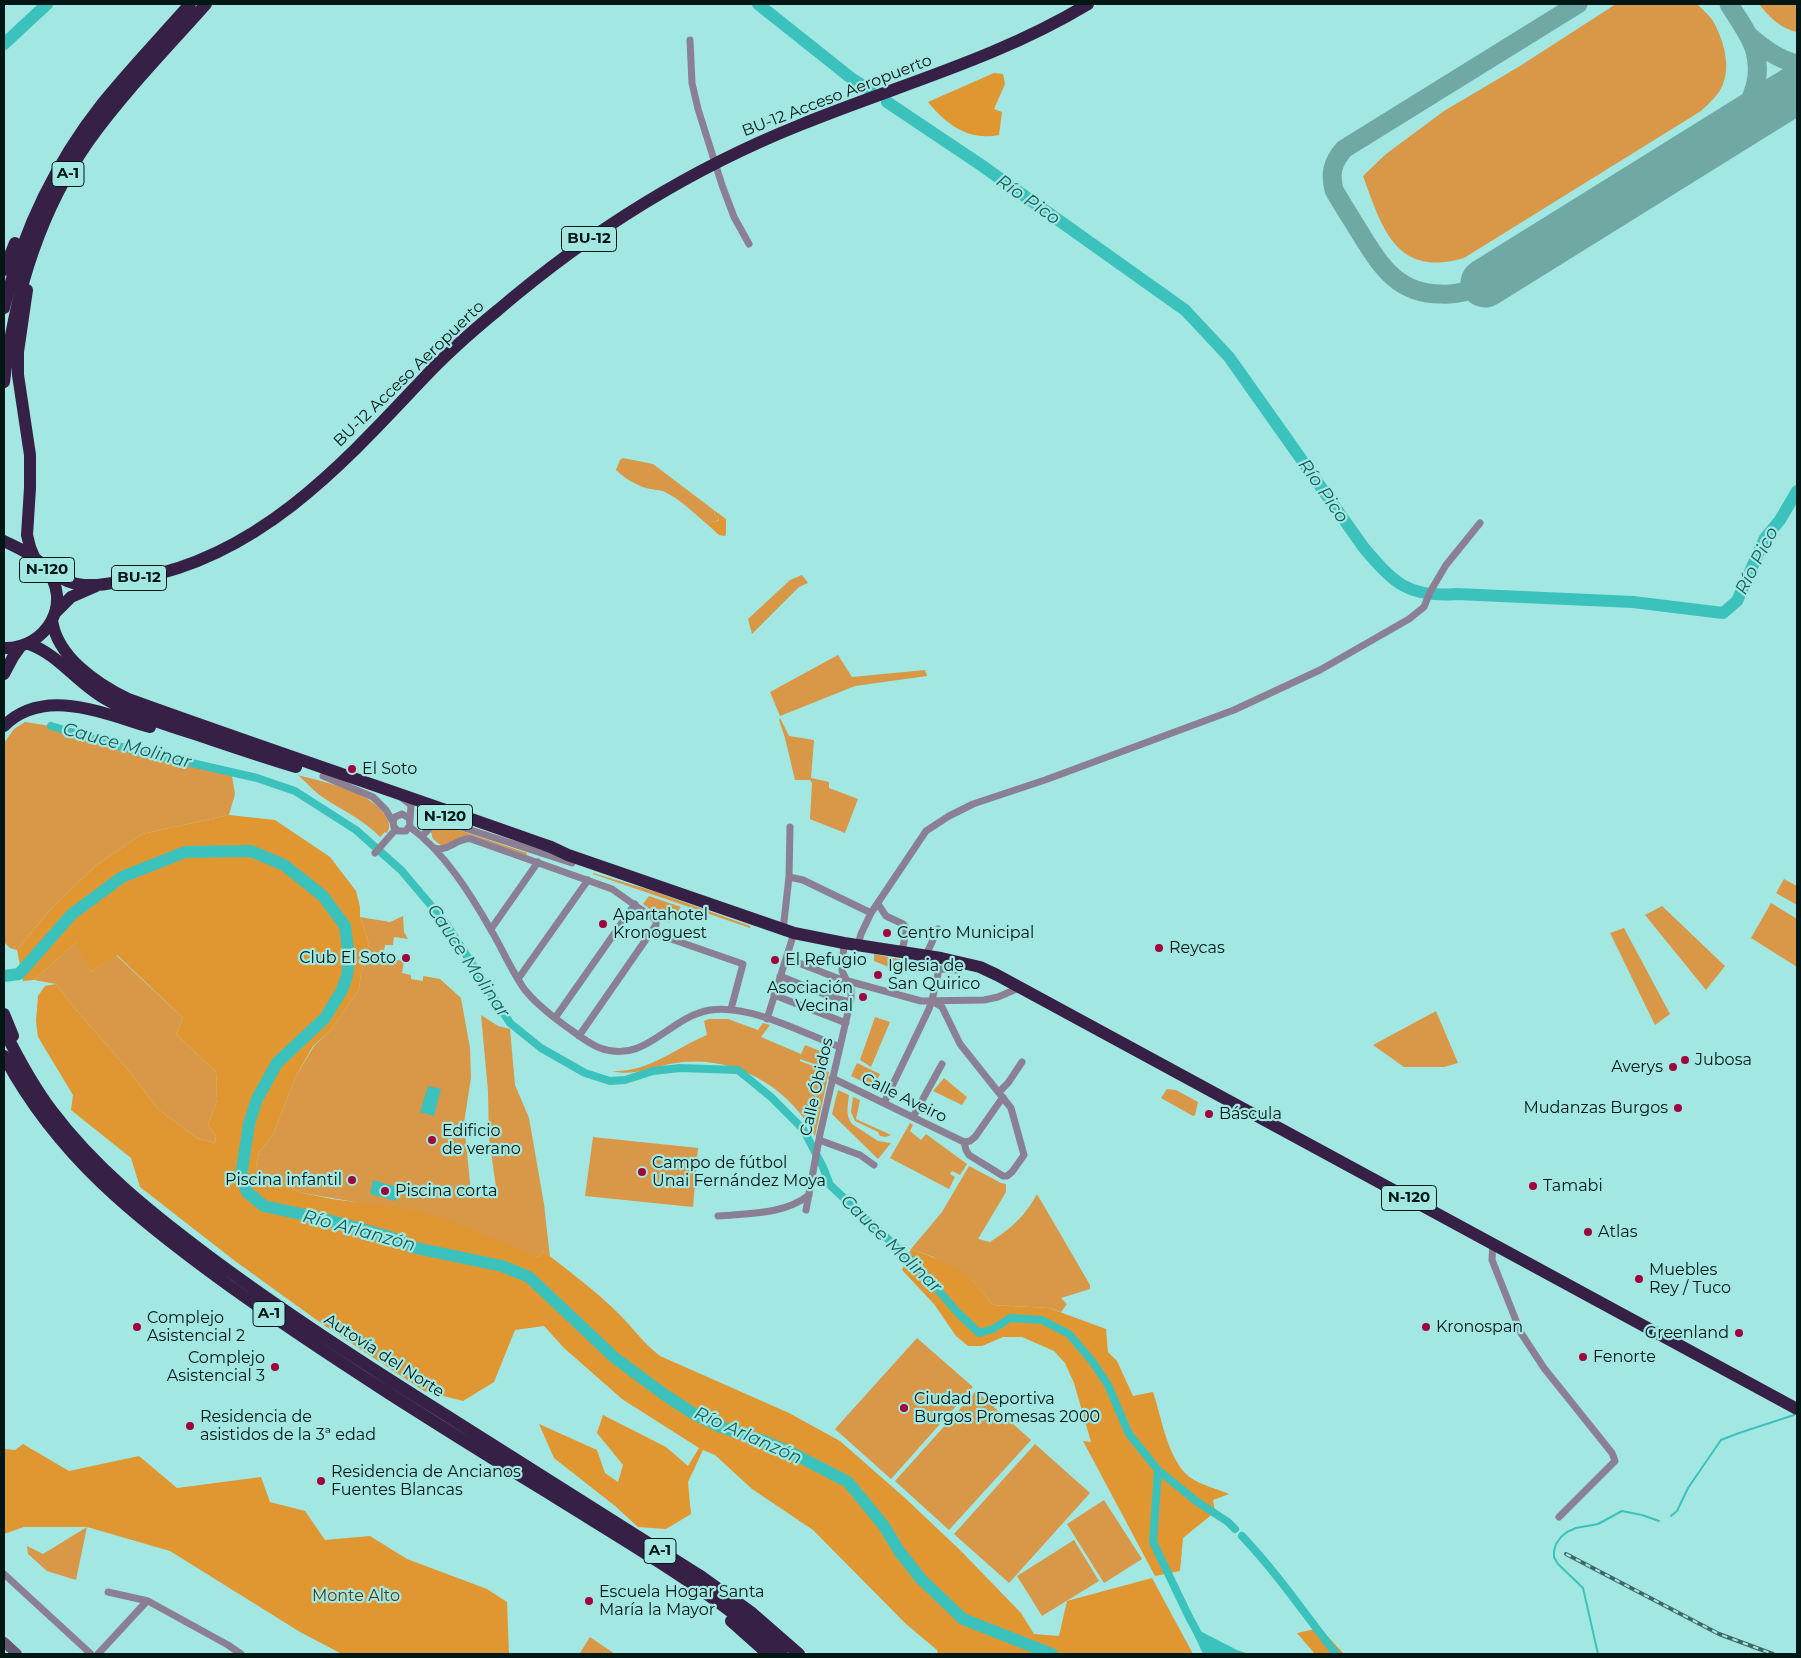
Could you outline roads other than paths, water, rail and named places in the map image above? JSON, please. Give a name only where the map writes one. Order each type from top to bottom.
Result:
[{"type":"highway","name":"A-1","points":[[4,308],[24,241],[47,187],[72,146],[102,103],[190,4]]},
{"type":"highway","name":"A-1","points":[[4,382],[15,312],[23,279],[29,258],[53,202],[71,169],[104,120],[206,4]]},
{"type":"highway","name":"BU-12 Acceso Aeropuerto","points":[[98,585],[148,576],[178,567],[221,550],[266,526],[327,477],[422,380],[488,318],[530,283],[615,221],[668,189],[721,160],[779,133],[981,58],[1040,31],[1088,4]]},
{"type":"highway","points":[[4,270],[29,213],[36,200],[47,187]]},
{"type":"highway","points":[[36,559],[26,535],[30,488],[30,455],[20,392],[18,352],[30,275],[53,202]]},
{"type":"highway","name":"N-120","points":[[4,541],[36,559],[46,568],[55,587],[54,632],[73,660],[107,689],[128,699],[200,725],[789,932],[844,943],[926,955],[982,968],[1021,987],[1797,1409]]},
{"type":"highway","name":"BU-12","points":[[46,568],[70,582],[98,585]]},
{"type":"highway","name":"BU-12","points":[[54,616],[71,597],[98,585]]},
{"type":"highway","points":[[4,648],[25,645],[36,640],[45,631],[54,616]]},
{"type":"highway","points":[[4,674],[13,657],[25,645]]},
{"type":"highway","name":"N-120","points":[[25,645],[46,652],[79,681],[110,702],[156,722],[323,776],[497,836],[550,852],[568,855]]},
{"type":"highway","points":[[4,726],[27,710],[40,706],[56,705],[77,707],[178,735],[224,744]]},
{"type":"highway","name":"Autovía del Norte","points":[[5,1022],[30,1066],[36,1088],[51,1110],[110,1175],[158,1218],[282,1310],[699,1576],[752,1613],[799,1654]]},
{"type":"highway","name":"Autovía del Norte","points":[[4,1056],[18,1082],[44,1121],[68,1149],[137,1216],[180,1251],[308,1340],[560,1500]]},
{"type":"highway","points":[[4,1067],[6,1072],[18,1082]]},
{"type":"highway","name":"A-1","points":[[560,1500],[688,1586],[768,1654]]},
{"type":"highway","points":[[560,1500],[705,1592],[755,1629],[782,1654]]},
{"type":"main road","points":[[4,1642],[17,1654]]},
{"type":"street","points":[[690,40],[692,83],[708,144],[734,217],[749,244]]},
{"type":"street","points":[[858,945],[871,913],[926,831],[949,816],[973,804],[1045,780],[1234,710],[1320,670],[1409,619],[1424,607],[1430,592],[1446,565],[1480,523]]},
{"type":"street","points":[[323,776],[373,797],[386,810],[394,826],[403,832],[410,823],[411,806],[404,799],[376,789],[367,783]]},
{"type":"street","points":[[375,853],[394,826],[395,817],[400,814],[405,815],[410,823],[435,848],[465,889],[491,929],[518,979],[532,998],[579,1036],[599,1048],[628,1051],[646,1045],[679,1022],[694,1015],[710,1010],[731,1009],[752,1013],[840,1047]]},
{"type":"street","points":[[422,836],[435,823],[446,822],[598,871],[615,876],[625,875]]},
{"type":"street","points":[[767,1019],[786,958],[789,932],[790,827]]},
{"type":"street","points":[[435,848],[443,849],[468,838],[612,889],[655,919],[657,922],[651,932],[579,1036]]},
{"type":"street","points":[[441,857],[443,849]]},
{"type":"street","points":[[491,929],[538,862]]},
{"type":"street","points":[[789,878],[804,880],[871,913]]},
{"type":"street","points":[[518,979],[588,880]]},
{"type":"street","points":[[555,1018],[635,904]]},
{"type":"street","points":[[878,904],[886,916],[906,927],[902,951]]},
{"type":"street","points":[[926,955],[938,929]]},
{"type":"street","points":[[651,932],[743,964],[731,1009]]},
{"type":"street","name":"Calle Óbidos","points":[[806,1210],[814,1163],[850,1002],[850,989],[842,971],[844,943]]},
{"type":"street","points":[[786,958],[845,980],[921,1001],[984,1000],[998,997],[1021,987]]},
{"type":"street","points":[[884,1103],[932,1000],[940,968],[957,970]]},
{"type":"street","points":[[780,976],[834,998],[850,1002]]},
{"type":"street","points":[[774,995],[846,1023]]},
{"type":"street","points":[[932,1000],[942,1007],[960,1044],[1001,1094],[1011,1108],[1024,1155],[1012,1172],[1007,1176],[1003,1176],[972,1158],[966,1150],[964,1142],[975,1138],[1001,1094],[1022,1062]]},
{"type":"street","points":[[913,1117],[942,1064]]},
{"type":"street","name":"Calle Aveiro","points":[[832,1078],[964,1142]]},
{"type":"street","points":[[819,1140],[860,1155],[874,1165]]},
{"type":"street","points":[[718,1216],[787,1208],[799,1203],[809,1195]]},
{"type":"street","points":[[1493,1244],[1492,1260],[1521,1333],[1544,1368],[1612,1453],[1615,1461],[1559,1517]]},
{"type":"street","points":[[4,1574],[91,1654]]},
{"type":"street","points":[[108,1592],[147,1601],[240,1654]]},
{"type":"street","points":[[98,1654],[147,1601]]},
{"type":"water","points":[[428,1086],[441,1089],[434,1116],[420,1112]]},
{"type":"water","name":"Piscina corta","points":[[373,1180],[400,1188],[396,1201],[370,1194]]},
{"type":"water","points":[[1200,1631],[1249,1654],[1203,1654],[1193,1632]]},
{"type":"waterway","name":"Río Pico","points":[[4,44],[47,4]]},
{"type":"waterway","name":"Río Pico","points":[[758,4],[851,78],[870,90]]},
{"type":"waterway","name":"Río Pico","points":[[887,102],[981,165],[1185,310],[1229,357],[1364,548],[1384,571],[1403,586],[1440,595],[1457,594],[1633,602],[1723,613],[1737,601],[1765,538],[1780,520],[1797,491]]},
{"type":"waterway","name":"Cauce Molinar","points":[[51,726],[122,747],[257,778],[295,791],[356,830],[401,870],[445,922],[510,1023],[541,1048],[585,1073],[610,1081],[625,1080],[653,1071],[680,1068],[738,1070],[771,1097],[803,1129],[823,1167],[830,1185],[920,1269],[958,1313],[979,1333],[993,1329],[1010,1318],[1042,1320],[1069,1334],[1092,1361],[1108,1385],[1129,1434],[1158,1470],[1235,1529]]},
{"type":"waterway","name":"Río Arlanzón","points":[[4,976],[19,974],[72,914],[122,877],[185,852],[251,851],[284,865],[323,896],[345,926],[349,958],[347,976],[342,990],[325,1018],[277,1063],[257,1099],[249,1124],[241,1176],[247,1192],[264,1206],[328,1220],[390,1237],[416,1248],[502,1266],[529,1277],[615,1358],[694,1414],[721,1427],[766,1442],[794,1454],[848,1482],[884,1526],[899,1551],[921,1579],[963,1619],[1052,1654]]},
{"type":"waterway","points":[[1671,1516],[1677,1511],[1688,1488],[1721,1440],[1794,1415]]},
{"type":"waterway","points":[[1158,1470],[1153,1542],[1209,1654]]},
{"type":"waterway","points":[[1598,1654],[1583,1588],[1558,1564],[1554,1557],[1556,1544],[1567,1532],[1576,1528],[1598,1524],[1622,1511],[1659,1521]]},
{"type":"waterway","name":"Cauce Molinar","points":[[1242,1536],[1279,1579],[1336,1654]]},
{"type":"railway","points":[[1566,1554],[1719,1634],[1773,1654]]},
{"type":"place","name":"El Soto","points":[[352,769]]},
{"type":"place","name":"Apartahotel Kronoguest","points":[[603,924]]},
{"type":"place","name":"Centro Municipal","points":[[887,933]]},
{"type":"place","name":"Reycas","points":[[1159,948]]},
{"type":"place","name":"Club El Soto","points":[[406,958]]},
{"type":"place","name":"El Refugio","points":[[775,960]]},
{"type":"place","name":"Iglesia de San Quirico","points":[[878,975]]},
{"type":"place","name":"Asociación Vecinal","points":[[863,997]]},
{"type":"place","name":"Jubosa","points":[[1685,1060]]},
{"type":"place","name":"Averys","points":[[1673,1067]]},
{"type":"place","name":"Mudanzas Burgos","points":[[1678,1108]]},
{"type":"place","name":"Báscula","points":[[1209,1114]]},
{"type":"place","name":"Edificio de verano","points":[[432,1140]]},
{"type":"place","name":"Campo de fútbol Unai Fernández Moya","points":[[642,1172]]},
{"type":"place","name":"Piscina infantil","points":[[352,1180]]},
{"type":"place","name":"Tamabi","points":[[1533,1186]]},
{"type":"place","name":"Piscina corta","points":[[385,1191]]},
{"type":"place","name":"Atlas","points":[[1588,1232]]},
{"type":"place","name":"Muebles Rey / Tuco","points":[[1639,1279]]},
{"type":"place","name":"Complejo Asistencial 2","points":[[137,1327]]},
{"type":"place","name":"Kronospan","points":[[1426,1327]]},
{"type":"place","name":"Greenland","points":[[1739,1333]]},
{"type":"place","name":"Fenorte","points":[[1583,1357]]},
{"type":"place","name":"Complejo Asistencial 3","points":[[275,1367]]},
{"type":"place","name":"Ciudad Deportiva Burgos Promesas 2000","points":[[904,1408]]},
{"type":"place","name":"Residencia de asistidos de la 3ª edad","points":[[190,1426]]},
{"type":"place","name":"Residencia de Ancianos Fuentes Blancas","points":[[321,1481]]},
{"type":"place","name":"Escuela Hogar Santa María la Mayor","points":[[589,1601]]},
{"type":"park label","name":"Monte Alto","points":[[356,1596]]}]
